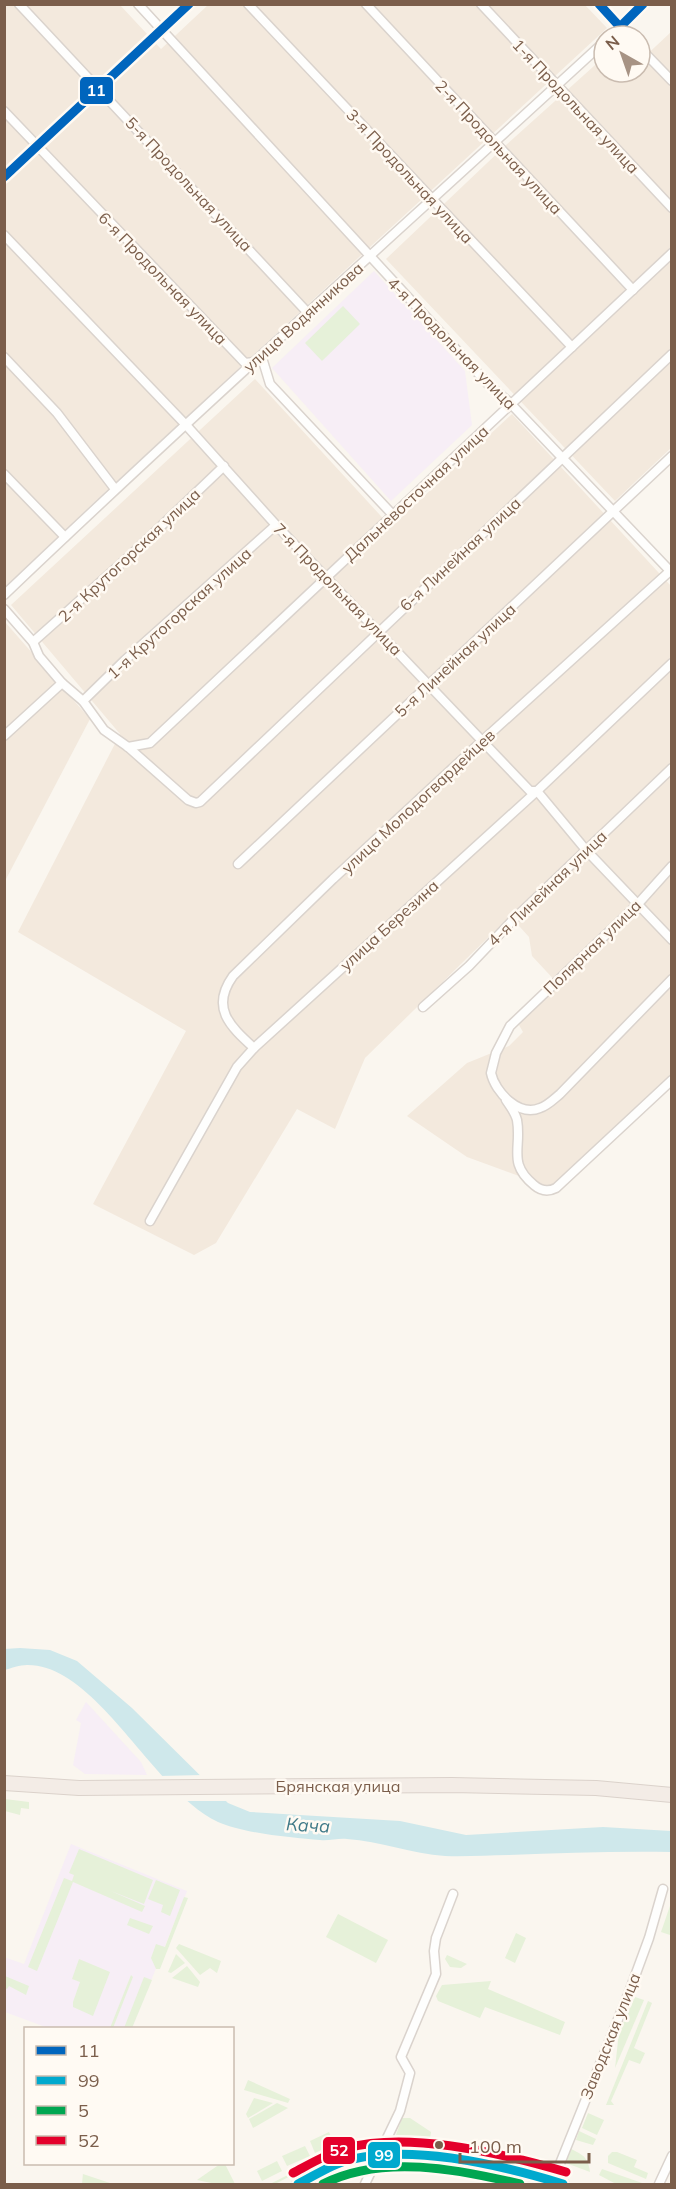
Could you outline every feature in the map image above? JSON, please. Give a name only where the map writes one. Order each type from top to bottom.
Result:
[{"type":"highway","name":"Брянская улица","points":[[4,1783],[57,1788],[452,1785],[584,1787],[672,1795]]},
{"type":"street","name":"5-я Продольная улица","points":[[19,4],[308,313]]},
{"type":"street","name":"4-я Продольная улица","points":[[138,4],[487,383],[511,404],[671,572]]},
{"type":"street","points":[[4,177],[190,4]]},
{"type":"street","name":"3-я Продольная улица","points":[[248,4],[572,347]]},
{"type":"street","name":"2-я Продольная улица","points":[[366,4],[633,290]]},
{"type":"street","name":"1-я Продольная улица","points":[[481,4],[672,208]]},
{"type":"street","points":[[599,4],[617,24]]},
{"type":"street","points":[[623,24],[644,4]]},
{"type":"street","name":"улица Водянникова","points":[[4,595],[114,489],[592,53]]},
{"type":"street","points":[[652,60],[672,81]]},
{"type":"street","name":"6-я Продольная улица","points":[[4,111],[245,363],[263,362],[270,384],[392,514]]},
{"type":"street","name":"7-я Продольная улица","points":[[4,235],[186,425],[276,525],[379,630],[482,741],[530,791],[537,791],[586,849],[672,940]]},
{"type":"street","name":"Дальневосточная улица","points":[[128,747],[150,743],[672,253]]},
{"type":"street","name":"6-я Линейная улица","points":[[128,747],[183,796],[196,803],[206,798],[379,630],[672,354]]},
{"type":"street","points":[[4,357],[57,413],[114,489]]},
{"type":"street","name":"5-я Линейная улица","points":[[238,864],[672,456]]},
{"type":"street","name":"2-я Крутогорская улица","points":[[33,642],[134,552],[224,466]]},
{"type":"street","points":[[4,474],[66,537]]},
{"type":"street","name":"1-я Крутогорская улица","points":[[83,701],[125,660],[276,525]]},
{"type":"street","name":"улица Молодогвардейцев","points":[[254,1048],[230,1025],[224,1012],[223,999],[226,986],[230,981],[325,887],[482,741],[671,572]]},
{"type":"street","points":[[4,609],[33,642],[39,656],[83,701],[104,730],[128,747]]},
{"type":"street","name":"улица Березина","points":[[150,1221],[237,1067],[254,1048],[537,791],[672,663]]},
{"type":"street","points":[[4,736],[62,682]]},
{"type":"street","name":"4-я Линейная улица","points":[[423,1007],[469,966],[586,849],[672,768]]},
{"type":"street","name":"Полярная улица","points":[[672,866],[637,905],[510,1026],[491,1068],[492,1078],[513,1110],[517,1122],[516,1154],[519,1167],[537,1187],[549,1191],[556,1188],[672,1080]]},
{"type":"street","points":[[505,1099],[526,1110],[546,1105],[560,1094],[672,979]]},
{"type":"street","name":"Заводская улица","points":[[558,2183],[649,1938],[663,1889]]},
{"type":"street","points":[[364,2184],[369,2171],[381,2155],[400,2111],[410,2073],[401,2057],[436,1974],[434,1951],[436,1938],[453,1894]]},
{"type":"street","points":[[298,2184],[334,2165],[353,2159],[381,2155],[435,2158],[468,2163],[558,2183]]},
{"type":"street","points":[[659,2184],[672,2156]]},
{"type":"shaded area","points":[[5,5],[120,5],[161,49],[208,5],[585,5],[603,24],[592,24],[592,42],[5,587]]},
{"type":"shaded area","points":[[671,32],[671,448],[615,501],[386,259],[506,145],[592,68],[592,84],[652,84],[652,50]]},
{"type":"shaded area","points":[[374,271],[465,371],[472,425],[391,501],[272,368]]},
{"type":"shaded area","points":[[255,379],[391,527],[512,414],[671,586],[671,1076],[552,1188],[467,1157],[407,1116],[467,1063],[509,1046],[523,1032],[519,1025],[532,1010],[560,986],[532,956],[529,937],[510,916],[365,1058],[335,1129],[297,1109],[216,1243],[194,1255],[93,1204],[186,1031],[18,932],[120,734],[11,605]]},
{"type":"shaded area","points":[[5,622],[90,719],[5,881]]},
{"type":"shaded area","points":[[86,1702],[141,1762],[147,1775],[85,1774],[73,1765],[81,1723],[76,1720]]},
{"type":"shaded area","points":[[71,1844],[187,1891],[132,2027],[45,2027],[5,2012],[4,1957],[24,1964]]},
{"type":"green space","points":[[343,306],[360,324],[322,361],[305,343]]},
{"type":"green space","points":[[5,1799],[29,1802],[29,1809],[21,1808],[20,1815],[5,1811]]},
{"type":"green space","points":[[79,1849],[153,1880],[144,1904],[111,1891],[145,1906],[142,1912],[73,1882],[37,1971],[28,1967],[64,1878],[72,1881],[74,1875],[69,1873]]},
{"type":"green space","points":[[156,1880],[180,1890],[170,1916],[161,1912],[163,1905],[148,1899]]},
{"type":"green space","points":[[184,1897],[188,1898],[160,1969],[156,1969],[151,1958],[156,1944],[165,1947]]},
{"type":"green space","points":[[671,1903],[671,1932],[670,1935],[661,1932]]},
{"type":"green space","points":[[338,1914],[388,1940],[376,1963],[326,1937]]},
{"type":"green space","points":[[130,1918],[153,1926],[149,1934],[127,1925]]},
{"type":"green space","points":[[516,1933],[526,1938],[515,1963],[505,1958]]},
{"type":"green space","points":[[179,1944],[221,1961],[217,1973],[210,1968],[200,1975],[176,1948]]},
{"type":"green space","points":[[176,1954],[185,1963],[171,1973],[168,1972]]},
{"type":"green space","points":[[447,1955],[467,1964],[461,1968],[450,1967],[445,1959]]},
{"type":"green space","points":[[79,1959],[110,1972],[93,2016],[73,2007],[80,1982],[72,1979]]},
{"type":"green space","points":[[187,1966],[200,1982],[198,1987],[172,1978]]},
{"type":"green space","points":[[131,1975],[133,1977],[113,2027],[110,2027]]},
{"type":"green space","points":[[5,1976],[29,1986],[26,1995],[9,1986],[5,1988]]},
{"type":"green space","points":[[144,1977],[152,1980],[132,2027],[124,2027]]},
{"type":"green space","points":[[491,1981],[488,1989],[565,2022],[560,2035],[485,2007],[480,2018],[438,2001],[436,1996],[442,1985]]},
{"type":"green space","points":[[635,1997],[644,2000],[615,2068],[619,2032]]},
{"type":"green space","points":[[648,2001],[652,2003],[634,2048],[645,2053],[640,2064],[629,2060],[611,2101],[614,2105],[606,2105]]},
{"type":"green space","points":[[248,2080],[290,2099],[288,2103],[244,2090]]},
{"type":"green space","points":[[254,2098],[273,2103],[248,2118],[246,2114]]},
{"type":"green space","points":[[277,2103],[288,2108],[253,2128],[249,2119]]},
{"type":"green space","points":[[588,2113],[604,2120],[597,2135],[582,2128]]},
{"type":"green space","points":[[402,2118],[410,2118],[431,2132],[430,2139],[396,2135]]},
{"type":"green space","points":[[579,2131],[596,2139],[593,2145],[576,2140]]},
{"type":"green space","points":[[329,2132],[334,2144],[315,2153],[310,2141]]},
{"type":"green space","points":[[305,2146],[310,2156],[287,2166],[282,2156]]},
{"type":"green space","points":[[341,2148],[275,2184],[270,2184]]},
{"type":"green space","points":[[571,2149],[585,2158],[590,2172],[566,2163]]},
{"type":"green space","points":[[612,2152],[637,2160],[634,2167],[648,2173],[646,2179],[608,2163],[608,2156]]},
{"type":"green space","points":[[491,2153],[544,2166],[544,2169],[491,2157]]},
{"type":"green space","points":[[277,2161],[282,2171],[262,2181],[257,2171]]},
{"type":"green space","points":[[219,2165],[226,2165],[235,2184],[216,2184],[197,2180]]},
{"type":"green space","points":[[602,2169],[645,2184],[616,2184],[599,2175]]},
{"type":"green space","points":[[83,2174],[113,2184],[82,2184]]},
{"type":"water","name":"Кача","points":[[4,1649],[50,1650],[77,1661],[132,1708],[228,1803],[250,1812],[400,1821],[466,1835],[603,1827],[671,1831],[671,1852],[445,1856],[359,1840],[296,1838],[228,1826],[194,1807],[171,1785],[125,1732],[77,1685],[53,1670],[27,1665],[5,1670]]},
{"type":"pier","points":[[203,1775],[232,1801],[184,1801],[159,1776]]},
{"type":"transit line","name":"11","points":[[4,177],[189,4]]},
{"type":"transit line","name":"11","points":[[599,4],[620,27],[643,4]]},
{"type":"transit line","name":"52","points":[[293,2173],[347,2148],[372,2143],[399,2142],[428,2143],[487,2152],[566,2172]]},
{"type":"transit line","name":"99","points":[[298,2184],[332,2166],[353,2159],[404,2154],[486,2164],[563,2184]]},
{"type":"transit line","name":"5","points":[[323,2184],[370,2169],[395,2167],[446,2169],[520,2184]]}]
